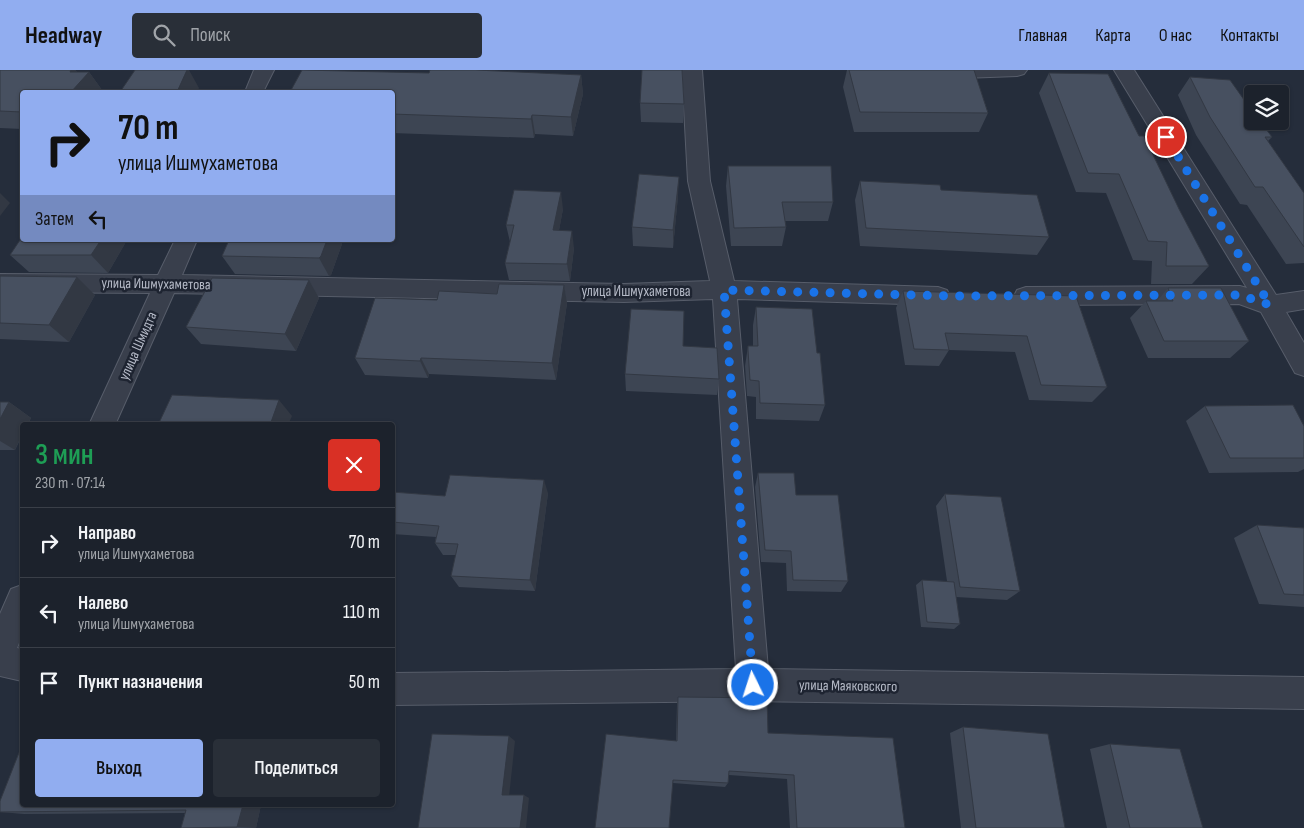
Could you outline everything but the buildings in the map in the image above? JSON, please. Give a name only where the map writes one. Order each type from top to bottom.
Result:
[{"type":"street","points":[[255,90],[264,70]]},
{"type":"street","points":[[692,70],[698,181],[724,290],[753,685]]},
{"type":"street","points":[[918,73],[1017,70]]},
{"type":"street","points":[[1124,70],[1270,305],[1304,366]]},
{"type":"street","name":"улица Шмидта","points":[[103,422],[185,242]]},
{"type":"street","name":"улица Ишмухаметова","points":[[0,283],[167,284],[624,293],[724,290],[962,296]]},
{"type":"street","points":[[1002,296],[1240,295],[1270,305],[1304,300]]},
{"type":"street","points":[[0,650],[20,605]]},
{"type":"street","points":[[0,660],[20,665]]},
{"type":"street","name":"улица Маяковского","points":[[395,689],[753,685],[1304,693]]},
{"type":"route","points":[[753,685],[724,290],[952,296],[1240,295],[1270,305],[1166,137]]}]
